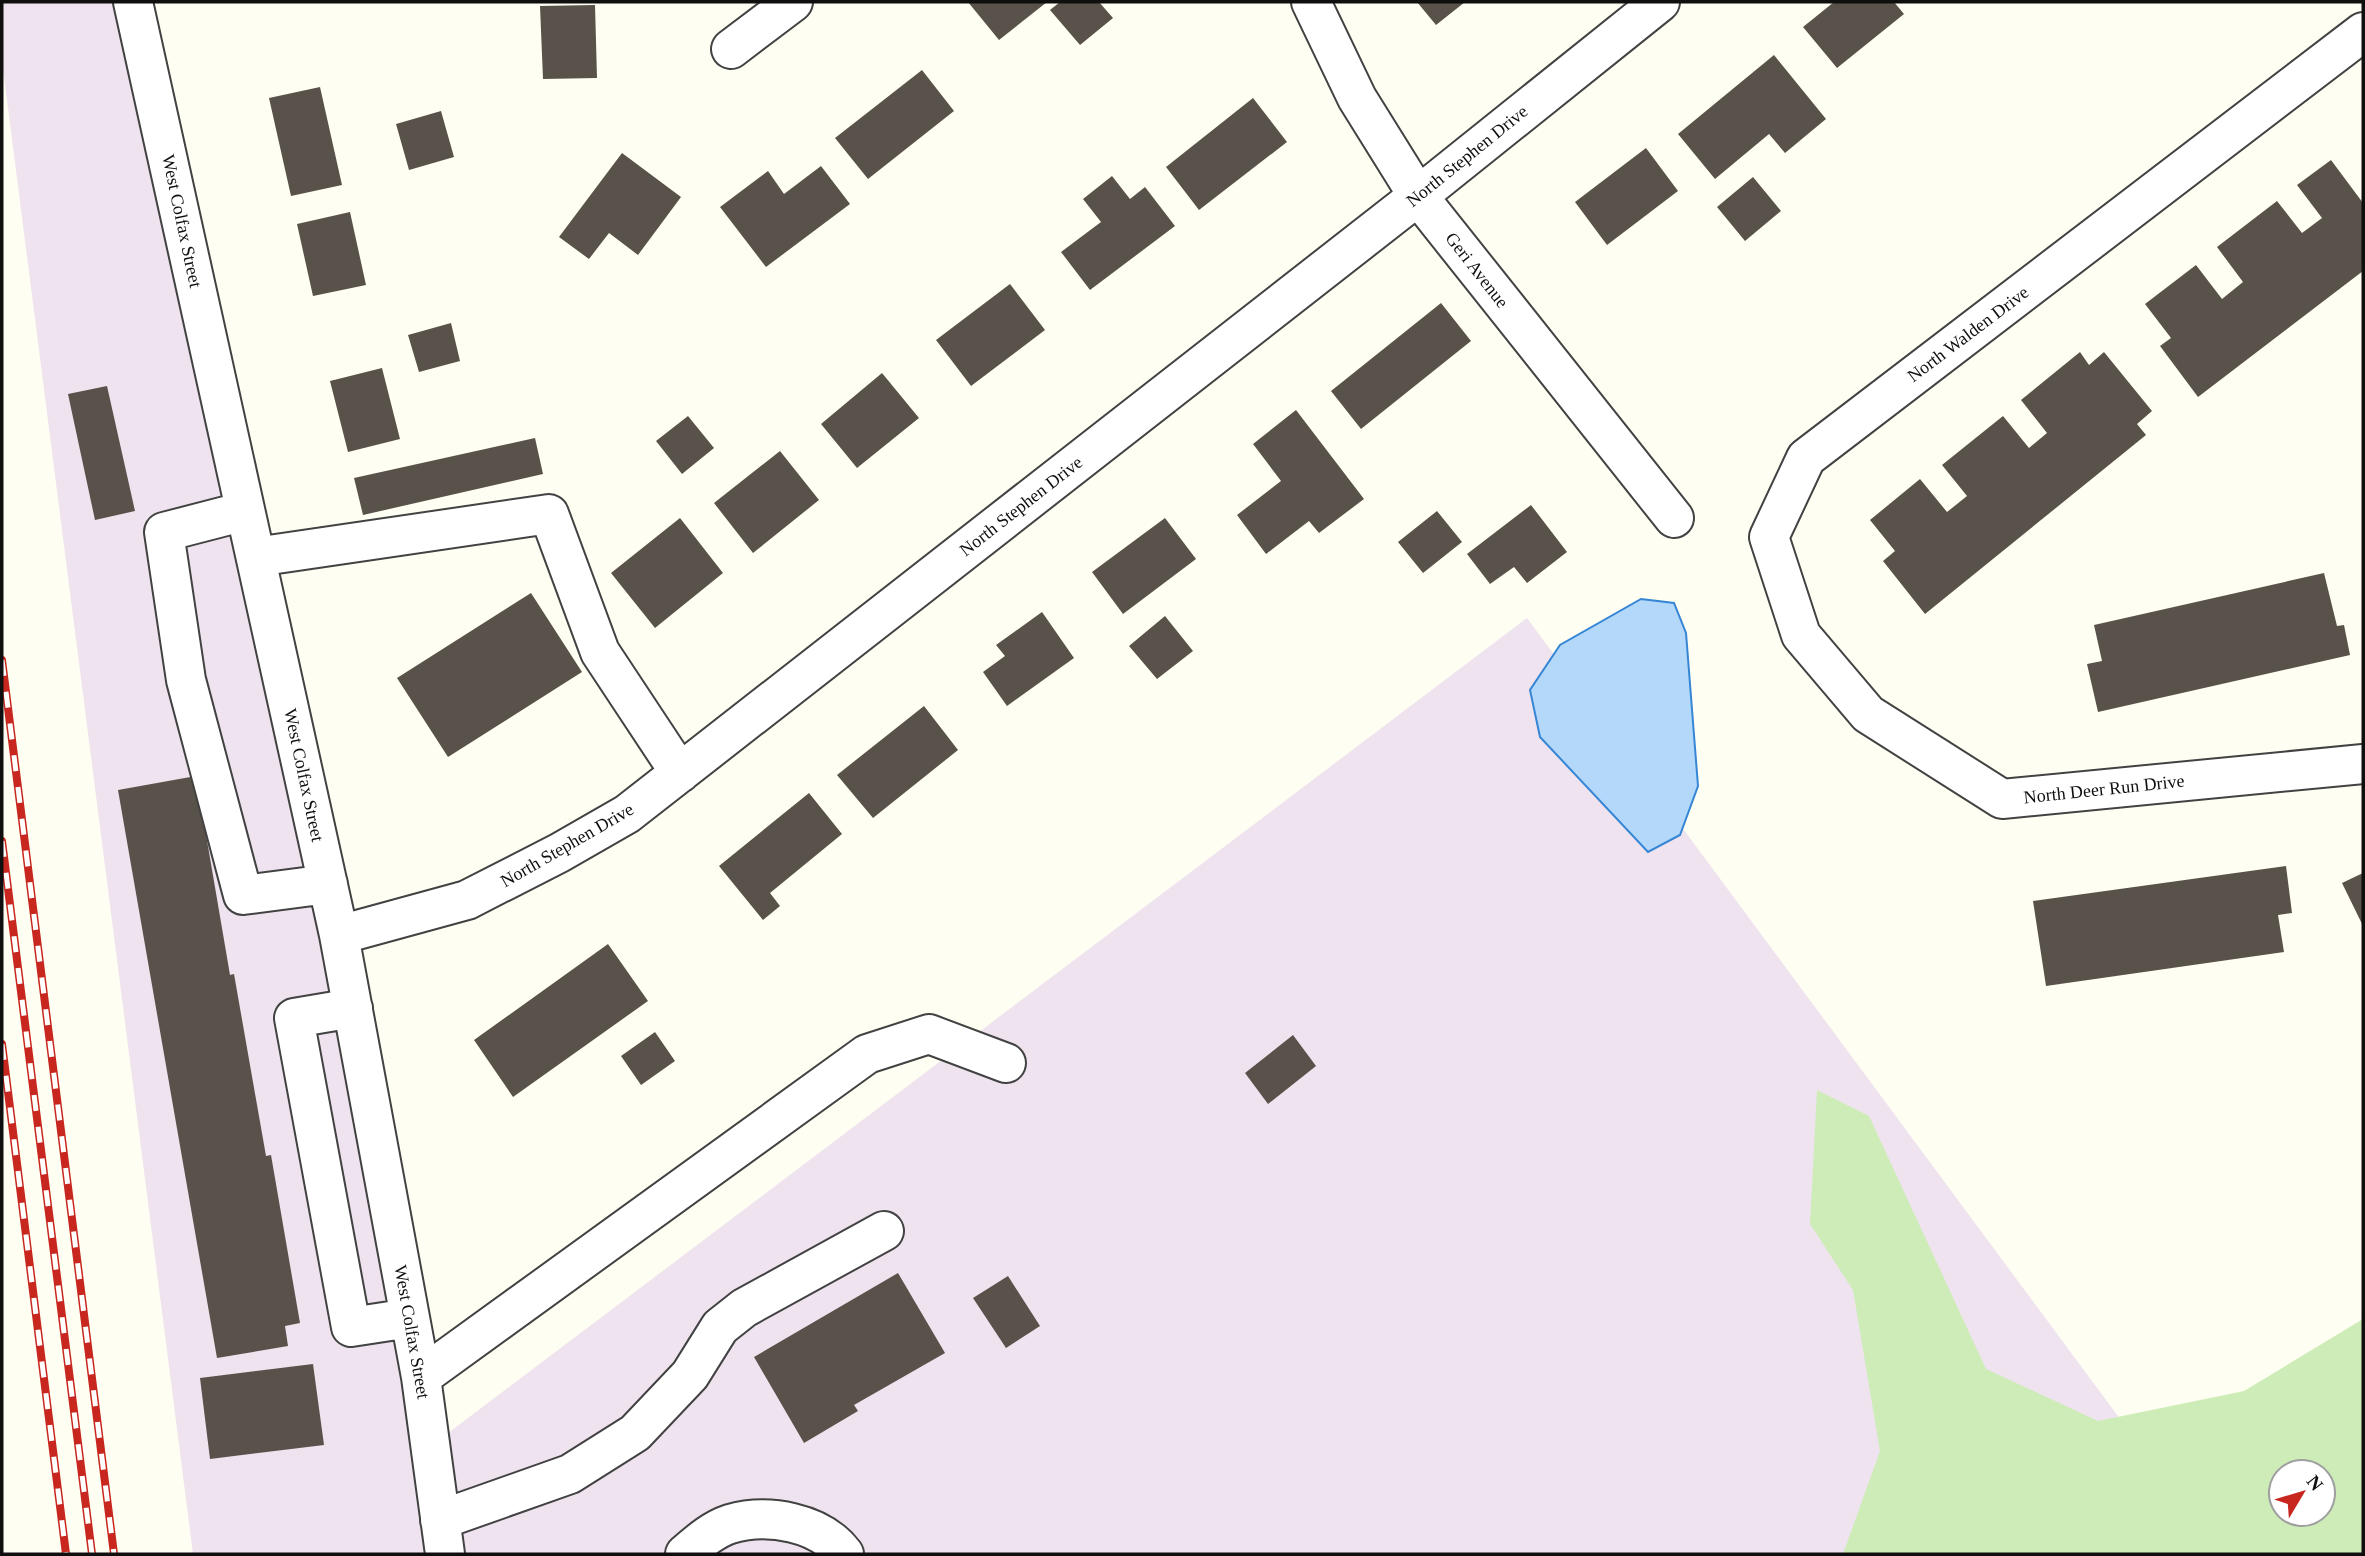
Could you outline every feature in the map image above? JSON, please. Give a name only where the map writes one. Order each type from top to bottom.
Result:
[{"type":"street","name":"West Colfax Street","points":[[133,2],[339,935],[421,1377],[443,1537]]},
{"type":"street","points":[[731,49],[793,2]]},
{"type":"street","name":"Geri Avenue","points":[[1311,2],[1357,98],[1418,196],[1674,518]]},
{"type":"street","name":"North Stephen Drive","points":[[339,935],[467,900],[559,853],[627,814],[1418,196],[1660,2]]},
{"type":"street","name":"North Walden Drive","points":[[1868,714],[1801,635],[1769,537],[1806,458],[2363,32]]},
{"type":"street","points":[[245,510],[164,532],[187,680],[243,895],[328,884]]},
{"type":"street","points":[[256,557],[549,514],[600,652],[680,773]]},
{"type":"street","name":"North Deer Run Drive","points":[[1868,714],[2003,799],[2363,764]]},
{"type":"street","points":[[353,1007],[294,1018],[309,1100],[351,1327],[410,1318]]},
{"type":"street","points":[[421,1377],[867,1054],[929,1034],[1006,1063]]},
{"type":"street","points":[[309,1100],[368,1090]]},
{"type":"street","points":[[330,1212],[389,1202]]},
{"type":"street","points":[[443,1537],[570,1474],[635,1433],[690,1375],[720,1327],[744,1308],[884,1231]]},
{"type":"street","points":[[685,1554],[705,1537],[730,1524],[758,1520],[780,1521],[820,1532],[844,1554]]},
{"type":"shaded area","points":[[2,2],[133,2],[431,1446],[1527,618],[2183,1504],[2191,1554],[193,1554],[2,61]]},
{"type":"green space","points":[[1817,1090],[1869,1116],[1986,1369],[2098,1421],[2244,1391],[2363,1319],[2363,1554],[1843,1554],[1880,1451],[1853,1290],[1810,1224]]},
{"type":"water","points":[[1641,599],[1674,603],[1686,633],[1698,786],[1680,835],[1648,852],[1540,737],[1530,690],[1560,645]]},
{"type":"building","points":[[968,2],[1047,2],[999,40]]},
{"type":"building","points":[[1060,2],[1099,2],[1113,18],[1080,45],[1050,10]]},
{"type":"building","points":[[1417,2],[1465,2],[1436,25]]},
{"type":"building","points":[[1834,2],[1894,2],[1904,14],[1837,68],[1803,27]]},
{"type":"building","points":[[595,5],[597,78],[543,79],[540,6]]},
{"type":"building","points":[[1774,55],[1826,119],[1785,153],[1769,134],[1715,179],[1678,134]]},
{"type":"building","points":[[922,70],[954,111],[868,179],[835,138]]},
{"type":"building","points":[[320,87],[342,185],[291,196],[269,98]]},
{"type":"building","points":[[1253,98],[1287,142],[1199,210],[1166,167]]},
{"type":"building","points":[[441,111],[454,157],[409,170],[396,124]]},
{"type":"building","points":[[1646,148],[1678,191],[1607,245],[1575,202]]},
{"type":"building","points":[[622,153],[681,197],[638,255],[609,233],[589,259],[559,237]]},
{"type":"building","points":[[2331,160],[2363,203],[2363,271],[2198,397],[2160,346],[2171,338],[2145,304],[2196,265],[2222,299],[2243,282],[2217,247],[2277,201],[2302,233],[2322,218],[2297,185]]},
{"type":"building","points":[[821,166],[850,204],[766,267],[720,207],[768,171],[784,194]]},
{"type":"building","points":[[1112,176],[1130,199],[1145,187],[1175,226],[1090,290],[1061,252],[1101,222],[1083,199]]},
{"type":"building","points":[[1753,177],[1781,211],[1745,241],[1717,207]]},
{"type":"building","points":[[350,212],[366,285],[313,296],[297,224]]},
{"type":"building","points":[[1010,284],[1045,330],[971,386],[936,340]]},
{"type":"building","points":[[1441,303],[1471,341],[1361,429],[1331,391]]},
{"type":"building","points":[[451,323],[460,361],[419,372],[408,335]]},
{"type":"building","points":[[2080,352],[2089,365],[2104,352],[2152,411],[2137,424],[2146,435],[1925,614],[1883,561],[1895,551],[1870,520],[1920,479],[1947,512],[1967,496],[1942,465],[2003,416],[2029,448],[2047,433],[2021,400]]},
{"type":"building","points":[[382,368],[400,439],[348,452],[330,381]]},
{"type":"building","points":[[882,373],[919,418],[857,468],[821,424]]},
{"type":"building","points":[[107,386],[135,511],[95,520],[68,394]]},
{"type":"building","points":[[1296,410],[1364,499],[1319,533],[1309,521],[1266,554],[1237,515],[1281,481],[1253,444]]},
{"type":"building","points":[[688,416],[714,448],[682,474],[656,441]]},
{"type":"building","points":[[535,438],[543,474],[363,515],[354,478]]},
{"type":"building","points":[[780,451],[819,500],[753,553],[714,503]]},
{"type":"building","points":[[1531,505],[1567,552],[1527,583],[1514,567],[1490,584],[1467,554]]},
{"type":"building","points":[[1437,511],[1462,542],[1423,573],[1398,542]]},
{"type":"building","points":[[680,518],[723,573],[655,628],[611,573]]},
{"type":"building","points":[[1165,518],[1196,559],[1123,614],[1092,572]]},
{"type":"building","points":[[2324,573],[2337,626],[2344,625],[2350,655],[2098,712],[2087,664],[2102,661],[2094,625]]},
{"type":"building","points":[[531,593],[582,672],[448,757],[397,678]]},
{"type":"building","points":[[1042,612],[1074,658],[1007,706],[983,672],[1005,656],[996,645]]},
{"type":"building","points":[[1165,616],[1193,651],[1157,679],[1129,646]]},
{"type":"building","points":[[924,706],[958,750],[873,818],[837,775]]},
{"type":"building","points":[[196,776],[230,975],[234,974],[266,1156],[271,1155],[300,1323],[285,1326],[288,1346],[217,1358],[118,790]]},
{"type":"building","points":[[809,793],[842,834],[770,893],[780,906],[763,920],[719,866]]},
{"type":"building","points":[[2286,866],[2292,913],[2278,915],[2284,952],[2046,986],[2033,901]]},
{"type":"building","points":[[2363,873],[2363,926],[2342,883]]},
{"type":"building","points":[[608,944],[648,1001],[513,1097],[474,1040]]},
{"type":"building","points":[[655,1032],[675,1061],[641,1085],[621,1056]]},
{"type":"building","points":[[1293,1035],[1316,1066],[1268,1104],[1245,1073]]},
{"type":"building","points":[[898,1273],[945,1353],[854,1405],[858,1411],[804,1443],[754,1357]]},
{"type":"building","points":[[1008,1276],[1040,1326],[1006,1348],[973,1298]]},
{"type":"building","points":[[313,1364],[324,1445],[210,1459],[200,1378]]},
{"type":"railway","points":[[2,660],[114,1554]]},
{"type":"railway","points":[[2,841],[92,1554]]},
{"type":"railway","points":[[2,1044],[66,1554]]}]
